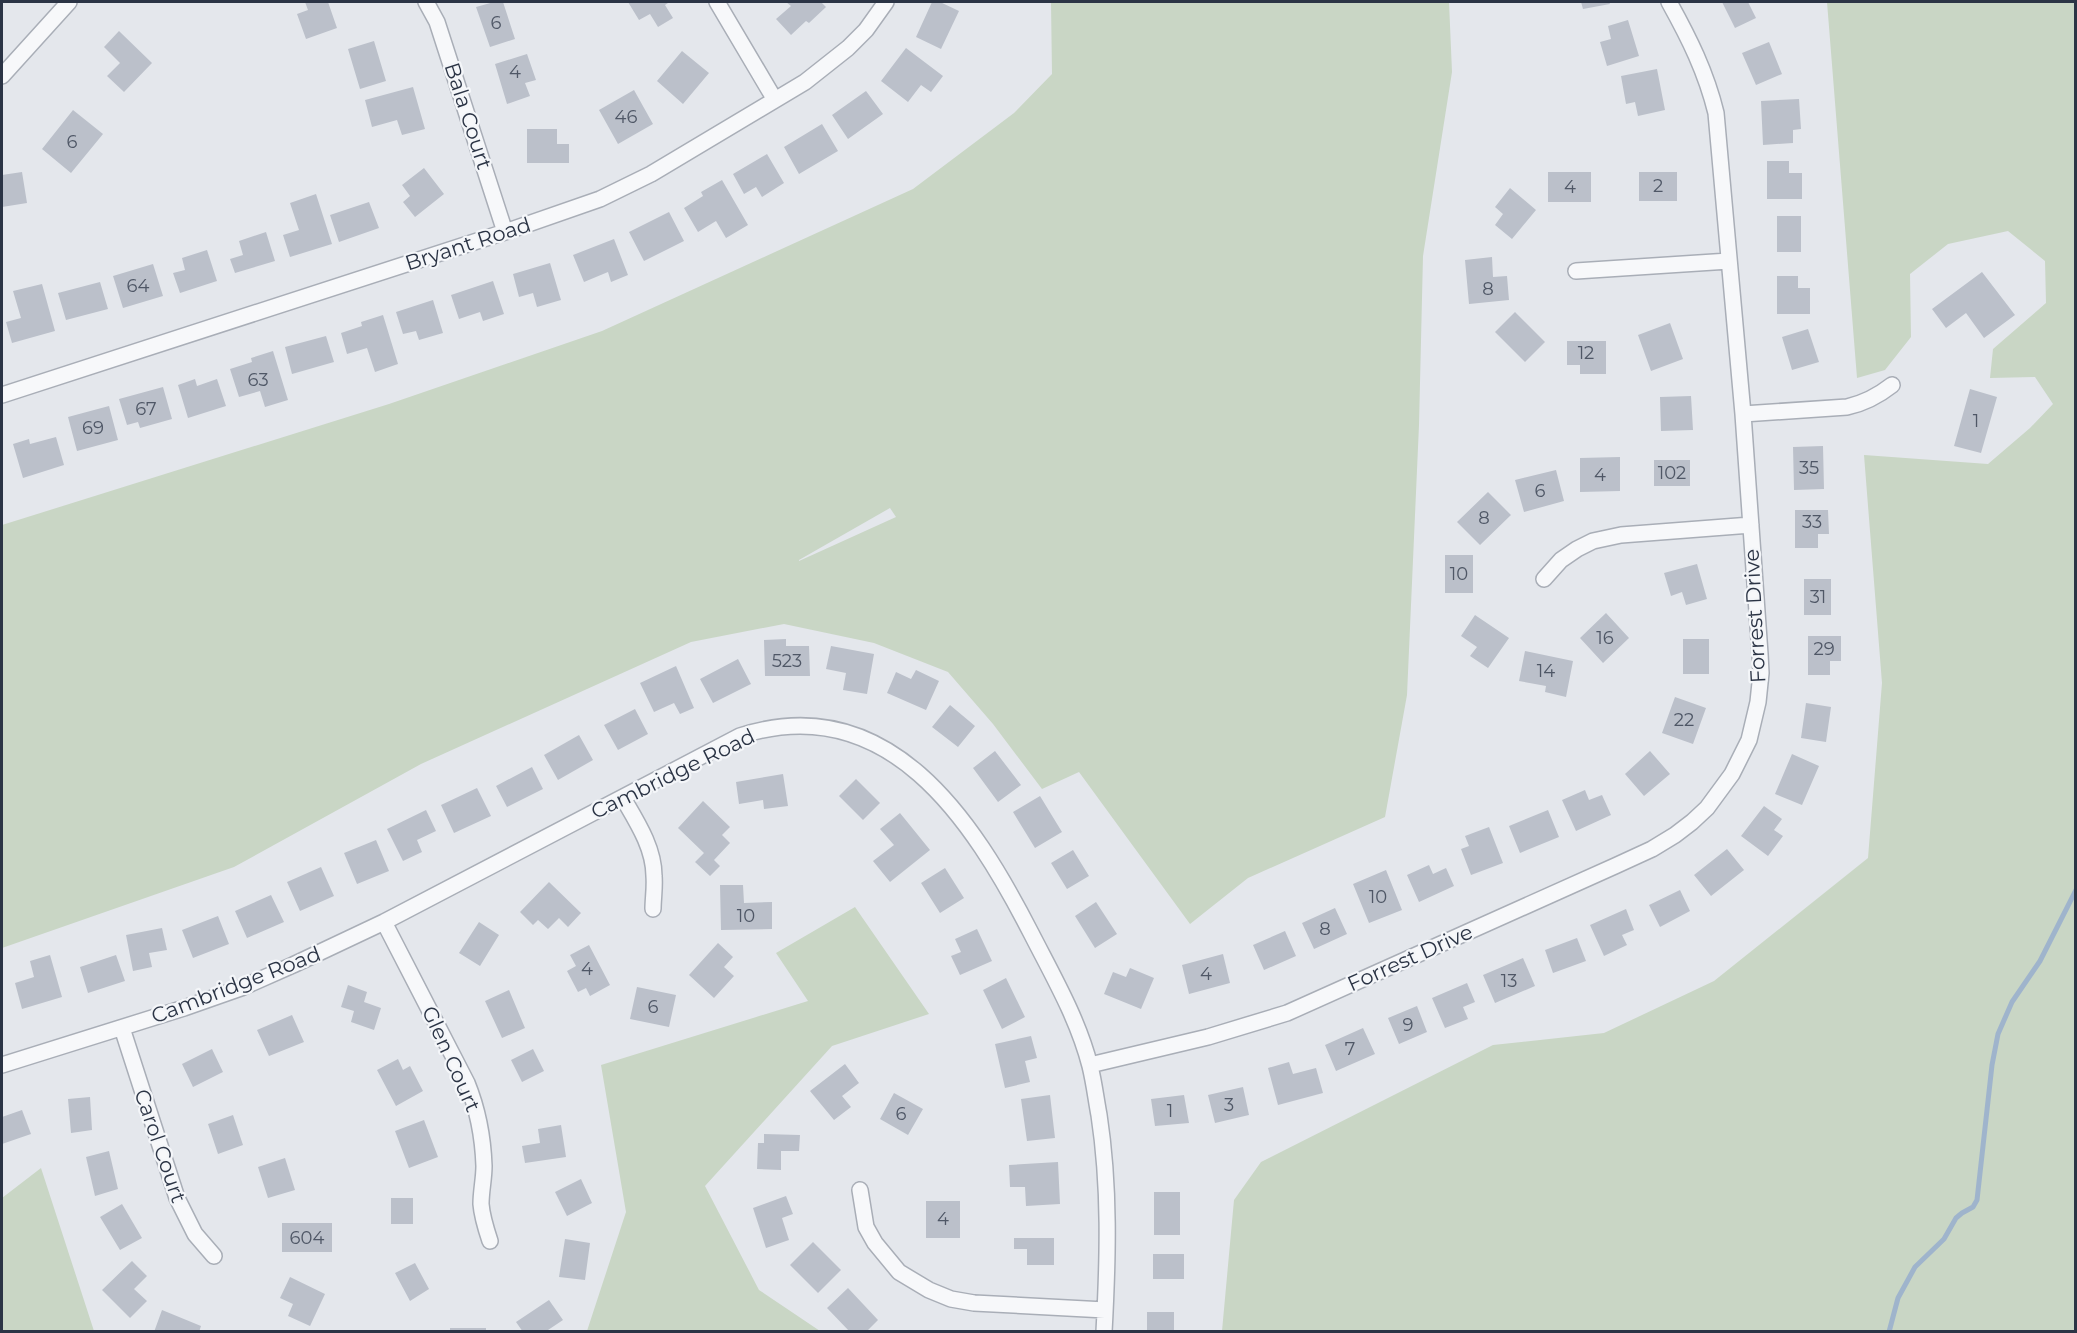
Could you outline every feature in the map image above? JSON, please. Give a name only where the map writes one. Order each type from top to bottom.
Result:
[{"type":"street","points":[[2,76],[69,2]]},
{"type":"street","name":"Bala Court","points":[[426,2],[437,22],[506,232]]},
{"type":"street","points":[[717,2],[775,100]]},
{"type":"street","name":"Bryant Road","points":[[2,395],[506,232],[571,210],[628,187],[805,82],[849,48],[866,30],[886,2]]},
{"type":"street","name":"Forrest Drive","points":[[1090,1065],[1232,1031],[1287,1013],[1652,849],[1692,822],[1707,808],[1732,774],[1749,740],[1758,702],[1761,673],[1743,414],[1719,134],[1714,103],[1696,52],[1669,2]]},
{"type":"street","points":[[1576,271],[1729,261]]},
{"type":"street","points":[[1743,414],[1847,407],[1862,404],[1892,385]]},
{"type":"street","points":[[1544,579],[1562,560],[1593,541],[1621,535],[1751,525]]},
{"type":"street","name":"Cambridge Road","points":[[2,1065],[241,988],[319,954],[740,736],[761,729],[783,726],[822,727],[856,735],[887,749],[905,761],[933,786],[955,811],[992,861],[1059,988],[1090,1065],[1107,1174],[1108,1236],[1104,1332]]},
{"type":"street","points":[[624,798],[652,857],[654,876],[652,909]]},
{"type":"street","name":"Glen Court","points":[[384,921],[475,1103],[482,1134],[481,1203],[490,1241]]},
{"type":"street","name":"Carol Court","points":[[122,1028],[184,1216],[195,1234],[214,1256]]},
{"type":"street","points":[[860,1190],[866,1227],[875,1243],[899,1272],[929,1290],[951,1299],[974,1303],[1105,1310]]},
{"type":"green space","points":[[1051,2],[1449,2],[1452,72],[1423,256],[1419,425],[1407,695],[1385,817],[1248,878],[1190,924],[1079,772],[1042,789],[993,724],[948,672],[874,643],[784,624],[691,642],[421,764],[234,867],[2,948],[2,525],[389,404],[602,331],[913,189],[1014,113],[1052,74]],"holes":[[[890,508],[896,517],[799,561]]]},
{"type":"green space","points":[[1827,2],[2075,2],[2075,1331],[1222,1331],[1234,1200],[1261,1162],[1493,1045],[1604,1033],[1714,981],[1868,858],[1882,683],[1864,455],[1988,464],[2030,428],[2053,404],[2035,377],[1990,378],[1993,349],[2046,303],[2045,261],[2008,231],[1948,244],[1910,274],[1911,337],[1885,370],[1857,378]]},
{"type":"green space","points":[[855,907],[929,1014],[832,1046],[705,1186],[759,1290],[820,1331],[587,1331],[626,1212],[601,1065],[808,1001],[776,953]]},
{"type":"green space","points":[[41,1168],[94,1331],[2,1331],[2,1198]]},
{"type":"building","points":[[305,2],[328,2],[337,28],[306,39],[297,14],[308,10]]},
{"type":"building","points":[[503,2],[515,39],[490,47],[476,7]]},
{"type":"building","points":[[628,2],[667,2],[665,5],[673,18],[658,27],[650,14],[639,20]]},
{"type":"building","points":[[786,2],[821,2],[826,7],[809,23],[806,21],[791,35],[776,19],[791,6]]},
{"type":"building","points":[[932,2],[940,2],[959,11],[941,49],[916,37]]},
{"type":"building","points":[[1581,2],[1609,2],[1610,4],[1583,9]]},
{"type":"building","points":[[1722,2],[1748,2],[1756,18],[1735,28]]},
{"type":"building","points":[[1628,20],[1639,56],[1607,66],[1600,42],[1611,39],[1608,26]]},
{"type":"building","points":[[119,31],[152,63],[124,92],[107,76],[120,63],[104,47]]},
{"type":"building","points":[[374,41],[386,81],[360,89],[348,49]]},
{"type":"building","points":[[1769,42],[1782,74],[1756,85],[1742,53]]},
{"type":"building","points":[[906,48],[943,76],[931,92],[921,85],[908,102],[881,81]]},
{"type":"building","points":[[682,51],[709,73],[683,104],[657,81]]},
{"type":"building","points":[[527,54],[536,80],[525,83],[530,96],[507,104],[495,64]]},
{"type":"building","points":[[1657,69],[1665,110],[1638,116],[1635,102],[1626,104],[1621,76]]},
{"type":"building","points":[[413,87],[425,129],[402,135],[397,120],[372,127],[365,100]]},
{"type":"building","points":[[634,90],[653,124],[618,144],[599,110]]},
{"type":"building","points":[[866,91],[883,114],[848,139],[832,115]]},
{"type":"building","points":[[1799,99],[1801,129],[1793,130],[1793,143],[1763,145],[1761,101]]},
{"type":"building","points":[[73,110],[103,134],[71,173],[42,149]]},
{"type":"building","points":[[822,124],[838,151],[799,174],[784,147]]},
{"type":"building","points":[[527,129],[557,129],[557,144],[569,144],[569,163],[527,163]]},
{"type":"building","points":[[767,154],[784,183],[762,197],[756,187],[744,194],[733,174]]},
{"type":"building","points":[[1767,161],[1789,161],[1789,173],[1802,173],[1802,199],[1767,199]]},
{"type":"building","points":[[424,168],[444,194],[415,217],[403,202],[410,196],[402,185]]},
{"type":"building","points":[[22,172],[27,203],[2,207],[2,175]]},
{"type":"building","points":[[1548,172],[1591,172],[1591,202],[1548,202]]},
{"type":"building","points":[[1639,172],[1677,172],[1677,201],[1639,201]]},
{"type":"building","points":[[722,180],[748,225],[726,238],[716,221],[698,232],[684,208],[703,196],[701,192]]},
{"type":"building","points":[[1510,188],[1536,210],[1512,239],[1495,225],[1503,214],[1495,207]]},
{"type":"building","points":[[316,194],[332,244],[290,257],[283,235],[299,230],[290,203]]},
{"type":"building","points":[[369,202],[379,228],[339,242],[330,215]]},
{"type":"building","points":[[669,212],[684,241],[644,261],[629,232]]},
{"type":"building","points":[[1777,216],[1801,216],[1801,252],[1777,252]]},
{"type":"building","points":[[266,232],[275,261],[235,273],[230,259],[243,255],[239,241]]},
{"type":"building","points":[[614,239],[628,275],[611,282],[608,272],[584,282],[573,255]]},
{"type":"building","points":[[207,250],[217,281],[180,293],[173,273],[185,270],[182,258]]},
{"type":"building","points":[[1492,257],[1493,277],[1507,276],[1509,300],[1469,304],[1465,260]]},
{"type":"building","points":[[550,263],[561,300],[537,307],[533,293],[519,297],[513,274]]},
{"type":"building","points":[[153,264],[163,296],[123,308],[113,276]]},
{"type":"building","points":[[1982,272],[2015,315],[1984,338],[1966,313],[1946,328],[1932,309]]},
{"type":"building","points":[[1777,276],[1798,276],[1798,288],[1810,288],[1810,314],[1777,314]]},
{"type":"building","points":[[493,281],[504,314],[483,321],[480,312],[459,319],[451,295]]},
{"type":"building","points":[[100,282],[108,309],[66,320],[58,293]]},
{"type":"building","points":[[42,284],[55,331],[12,343],[6,322],[21,318],[13,291]]},
{"type":"building","points":[[433,300],[443,333],[419,340],[416,331],[403,334],[396,312]]},
{"type":"building","points":[[1515,312],[1545,342],[1525,362],[1495,332]]},
{"type":"building","points":[[383,315],[398,364],[375,372],[367,348],[347,354],[341,333],[362,326],[361,322]]},
{"type":"building","points":[[1670,323],[1683,359],[1651,371],[1638,335]]},
{"type":"building","points":[[1808,329],[1819,362],[1792,370],[1782,337]]},
{"type":"building","points":[[326,336],[334,362],[292,374],[285,347]]},
{"type":"building","points":[[1567,341],[1606,341],[1606,374],[1580,374],[1580,365],[1567,365]]},
{"type":"building","points":[[273,351],[288,400],[265,407],[260,391],[239,397],[230,369],[252,362],[251,358]]},
{"type":"building","points":[[195,379],[197,386],[217,379],[226,406],[188,418],[178,385]]},
{"type":"building","points":[[163,387],[172,419],[140,428],[138,422],[127,425],[119,399]]},
{"type":"building","points":[[1970,389],[1997,397],[1981,453],[1954,446]]},
{"type":"building","points":[[1691,396],[1693,430],[1661,431],[1660,397]]},
{"type":"building","points":[[109,406],[118,440],[77,451],[68,417]]},
{"type":"building","points":[[56,437],[64,465],[23,478],[13,444],[29,439],[30,444]]},
{"type":"building","points":[[1823,446],[1824,489],[1794,490],[1793,447]]},
{"type":"building","points":[[1620,457],[1620,491],[1580,492],[1580,458]]},
{"type":"building","points":[[1654,460],[1690,460],[1690,486],[1654,486]]},
{"type":"building","points":[[1556,470],[1564,501],[1524,512],[1515,480]]},
{"type":"building","points":[[1488,492],[1511,515],[1480,545],[1457,522]]},
{"type":"building","points":[[1795,510],[1828,510],[1829,534],[1818,534],[1818,548],[1795,548]]},
{"type":"building","points":[[1445,555],[1473,555],[1473,593],[1445,593]]},
{"type":"building","points":[[1697,564],[1707,599],[1686,605],[1682,592],[1671,596],[1664,573]]},
{"type":"building","points":[[1804,579],[1831,579],[1831,615],[1804,615]]},
{"type":"building","points":[[1606,613],[1629,638],[1603,663],[1580,638]]},
{"type":"building","points":[[1475,615],[1509,638],[1488,668],[1470,656],[1477,647],[1461,636]]},
{"type":"building","points":[[1808,636],[1841,636],[1841,661],[1830,661],[1830,675],[1808,675]]},
{"type":"building","points":[[786,639],[786,646],[809,646],[810,676],[765,676],[764,640]]},
{"type":"building","points":[[1683,639],[1709,639],[1709,674],[1683,674]]},
{"type":"building","points":[[831,646],[874,654],[867,694],[843,690],[846,673],[826,669]]},
{"type":"building","points":[[1525,651],[1573,661],[1566,697],[1545,692],[1546,686],[1519,681]]},
{"type":"building","points":[[738,659],[751,684],[713,703],[700,679]]},
{"type":"building","points":[[676,666],[694,708],[680,714],[674,703],[654,712],[640,683]]},
{"type":"building","points":[[916,670],[939,681],[926,710],[887,693],[896,672],[911,679]]},
{"type":"building","points":[[1675,697],[1706,708],[1693,744],[1662,733]]},
{"type":"building","points":[[1806,703],[1831,707],[1826,742],[1801,738]]},
{"type":"building","points":[[950,705],[975,726],[958,747],[932,727]]},
{"type":"building","points":[[635,709],[648,734],[618,750],[604,725]]},
{"type":"building","points":[[579,735],[593,760],[558,780],[544,755]]},
{"type":"building","points":[[995,751],[1021,785],[998,802],[973,768]]},
{"type":"building","points":[[1650,751],[1670,774],[1644,796],[1625,774]]},
{"type":"building","points":[[1792,754],[1819,766],[1802,805],[1775,794]]},
{"type":"building","points":[[532,767],[543,789],[507,807],[496,786]]},
{"type":"building","points":[[783,774],[788,806],[764,809],[763,800],[739,804],[736,782]]},
{"type":"building","points":[[856,779],[880,803],[863,820],[839,796]]},
{"type":"building","points":[[477,788],[491,816],[454,833],[441,805]]},
{"type":"building","points":[[1585,790],[1589,800],[1602,795],[1611,815],[1576,831],[1562,800]]},
{"type":"building","points":[[1040,796],[1062,832],[1035,848],[1013,812]]},
{"type":"building","points":[[703,801],[730,827],[722,835],[730,843],[714,860],[720,866],[710,876],[695,862],[704,853],[678,828]]},
{"type":"building","points":[[1764,806],[1782,819],[1774,830],[1783,836],[1768,856],[1741,836]]},
{"type":"building","points":[[426,810],[436,831],[417,840],[422,852],[403,861],[387,829]]},
{"type":"building","points":[[1548,810],[1559,837],[1520,853],[1509,826]]},
{"type":"building","points":[[900,813],[930,850],[890,882],[873,861],[894,845],[880,829]]},
{"type":"building","points":[[1489,827],[1503,863],[1471,875],[1461,849],[1469,846],[1465,836]]},
{"type":"building","points":[[376,840],[389,871],[357,884],[344,853]]},
{"type":"building","points":[[1727,849],[1744,870],[1711,896],[1694,875]]},
{"type":"building","points":[[1073,850],[1089,876],[1067,889],[1051,863]]},
{"type":"building","points":[[1429,865],[1433,874],[1446,868],[1454,886],[1419,902],[1407,875]]},
{"type":"building","points":[[321,867],[334,896],[300,911],[287,882]]},
{"type":"building","points":[[945,868],[964,898],[940,913],[921,883]]},
{"type":"building","points":[[1386,870],[1402,910],[1369,923],[1353,884]]},
{"type":"building","points":[[549,882],[581,913],[568,927],[559,918],[548,929],[538,920],[533,925],[520,912]]},
{"type":"building","points":[[720,885],[743,885],[744,903],[772,902],[772,929],[721,930]]},
{"type":"building","points":[[1680,890],[1690,911],[1660,927],[1649,905]]},
{"type":"building","points":[[271,895],[284,922],[247,938],[235,911]]},
{"type":"building","points":[[1096,902],[1117,934],[1095,948],[1075,916]]},
{"type":"building","points":[[1335,908],[1347,934],[1314,949],[1302,923]]},
{"type":"building","points":[[1626,909],[1634,930],[1622,935],[1627,945],[1604,956],[1590,925]]},
{"type":"building","points":[[218,916],[229,944],[193,958],[182,930]]},
{"type":"building","points":[[479,922],[499,935],[480,966],[459,953]]},
{"type":"building","points":[[162,928],[167,950],[149,953],[152,967],[133,971],[126,935]]},
{"type":"building","points":[[977,929],[992,961],[960,975],[951,956],[961,952],[955,939]]},
{"type":"building","points":[[1285,931],[1296,956],[1264,970],[1253,945]]},
{"type":"building","points":[[1577,938],[1586,961],[1553,973],[1545,950]]},
{"type":"building","points":[[718,943],[733,957],[724,967],[734,976],[714,998],[689,975]]},
{"type":"building","points":[[589,945],[610,985],[590,996],[586,988],[578,992],[567,971],[576,966],[570,955]]},
{"type":"building","points":[[1223,954],[1230,983],[1189,994],[1182,965]]},
{"type":"building","points":[[50,955],[62,997],[22,1009],[15,983],[34,977],[30,961]]},
{"type":"building","points":[[116,955],[125,981],[88,993],[80,967]]},
{"type":"building","points":[[1523,958],[1535,986],[1495,1003],[1483,975]]},
{"type":"building","points":[[1130,968],[1154,978],[1141,1009],[1104,994],[1113,972],[1126,977]]},
{"type":"building","points":[[1006,978],[1025,1017],[1002,1029],[983,990]]},
{"type":"building","points":[[1467,983],[1475,1002],[1463,1007],[1468,1019],[1445,1028],[1432,998]]},
{"type":"building","points":[[348,985],[367,992],[364,1002],[381,1008],[374,1030],[351,1022],[354,1011],[341,1007]]},
{"type":"building","points":[[637,987],[676,995],[669,1027],[630,1019]]},
{"type":"building","points":[[509,990],[525,1028],[502,1038],[485,1001]]},
{"type":"building","points":[[1417,1006],[1427,1032],[1399,1044],[1388,1018]]},
{"type":"building","points":[[292,1015],[304,1042],[269,1056],[257,1030]]},
{"type":"building","points":[[1363,1028],[1375,1054],[1336,1071],[1325,1045]]},
{"type":"building","points":[[1031,1036],[1037,1058],[1025,1061],[1030,1082],[1005,1088],[995,1044]]},
{"type":"building","points":[[212,1049],[223,1072],[193,1087],[182,1064]]},
{"type":"building","points":[[533,1049],[544,1071],[522,1082],[511,1060]]},
{"type":"building","points":[[398,1059],[403,1070],[410,1066],[423,1091],[396,1106],[377,1070]]},
{"type":"building","points":[[1289,1062],[1293,1074],[1316,1068],[1323,1093],[1278,1105],[1268,1068]]},
{"type":"building","points":[[845,1064],[859,1083],[842,1096],[851,1107],[834,1120],[810,1091]]},
{"type":"building","points":[[1243,1087],[1249,1115],[1215,1123],[1208,1095]]},
{"type":"building","points":[[894,1093],[923,1109],[908,1135],[880,1119]]},
{"type":"building","points":[[1050,1095],[1055,1138],[1027,1141],[1021,1099]]},
{"type":"building","points":[[1184,1095],[1189,1123],[1155,1126],[1151,1099]]},
{"type":"building","points":[[90,1097],[92,1130],[71,1133],[68,1099]]},
{"type":"building","points":[[22,1110],[31,1134],[2,1144],[2,1117]]},
{"type":"building","points":[[233,1115],[243,1145],[218,1154],[208,1124]]},
{"type":"building","points":[[424,1120],[438,1157],[409,1168],[395,1131]]},
{"type":"building","points":[[561,1125],[566,1157],[525,1163],[522,1146],[540,1143],[538,1129]]},
{"type":"building","points":[[764,1134],[800,1135],[799,1151],[781,1151],[781,1170],[757,1169],[758,1143],[764,1143]]},
{"type":"building","points":[[109,1151],[118,1189],[95,1196],[86,1157]]},
{"type":"building","points":[[285,1158],[295,1190],[268,1198],[258,1167]]},
{"type":"building","points":[[1058,1162],[1060,1204],[1026,1206],[1025,1187],[1010,1187],[1009,1165]]},
{"type":"building","points":[[581,1179],[592,1203],[567,1216],[555,1192]]},
{"type":"building","points":[[1154,1192],[1180,1192],[1180,1235],[1154,1235]]},
{"type":"building","points":[[786,1196],[793,1214],[782,1218],[789,1240],[766,1248],[753,1208]]},
{"type":"building","points":[[391,1198],[413,1198],[413,1224],[391,1224]]},
{"type":"building","points":[[926,1201],[960,1201],[960,1238],[926,1238]]},
{"type":"building","points":[[122,1204],[142,1238],[120,1250],[100,1217]]},
{"type":"building","points":[[282,1223],[332,1223],[332,1252],[282,1252]]},
{"type":"building","points":[[1014,1238],[1054,1238],[1054,1265],[1027,1265],[1027,1249],[1014,1249]]},
{"type":"building","points":[[565,1239],[590,1243],[585,1280],[559,1277]]},
{"type":"building","points":[[813,1242],[841,1270],[818,1293],[790,1265]]},
{"type":"building","points":[[1153,1254],[1184,1254],[1184,1279],[1153,1279]]},
{"type":"building","points":[[132,1261],[147,1276],[134,1289],[147,1301],[130,1318],[102,1290]]},
{"type":"building","points":[[415,1263],[429,1289],[410,1301],[395,1273]]},
{"type":"building","points":[[290,1277],[325,1294],[310,1326],[288,1316],[293,1304],[280,1298]]},
{"type":"building","points":[[848,1288],[878,1320],[866,1332],[850,1332],[827,1308]]},
{"type":"building","points":[[549,1300],[563,1320],[545,1332],[523,1332],[516,1322]]},
{"type":"building","points":[[162,1310],[201,1326],[199,1332],[154,1332]]},
{"type":"building","points":[[1147,1312],[1174,1312],[1174,1332],[1147,1332]]},
{"type":"building","points":[[450,1328],[486,1328],[486,1332],[450,1332]]},
{"type":"waterway","points":[[1889,1332],[1898,1298],[1915,1267],[1944,1239],[1956,1218],[1973,1207],[1977,1200],[1992,1065],[1998,1034],[2012,1002],[2040,961],[2076,890]]}]
